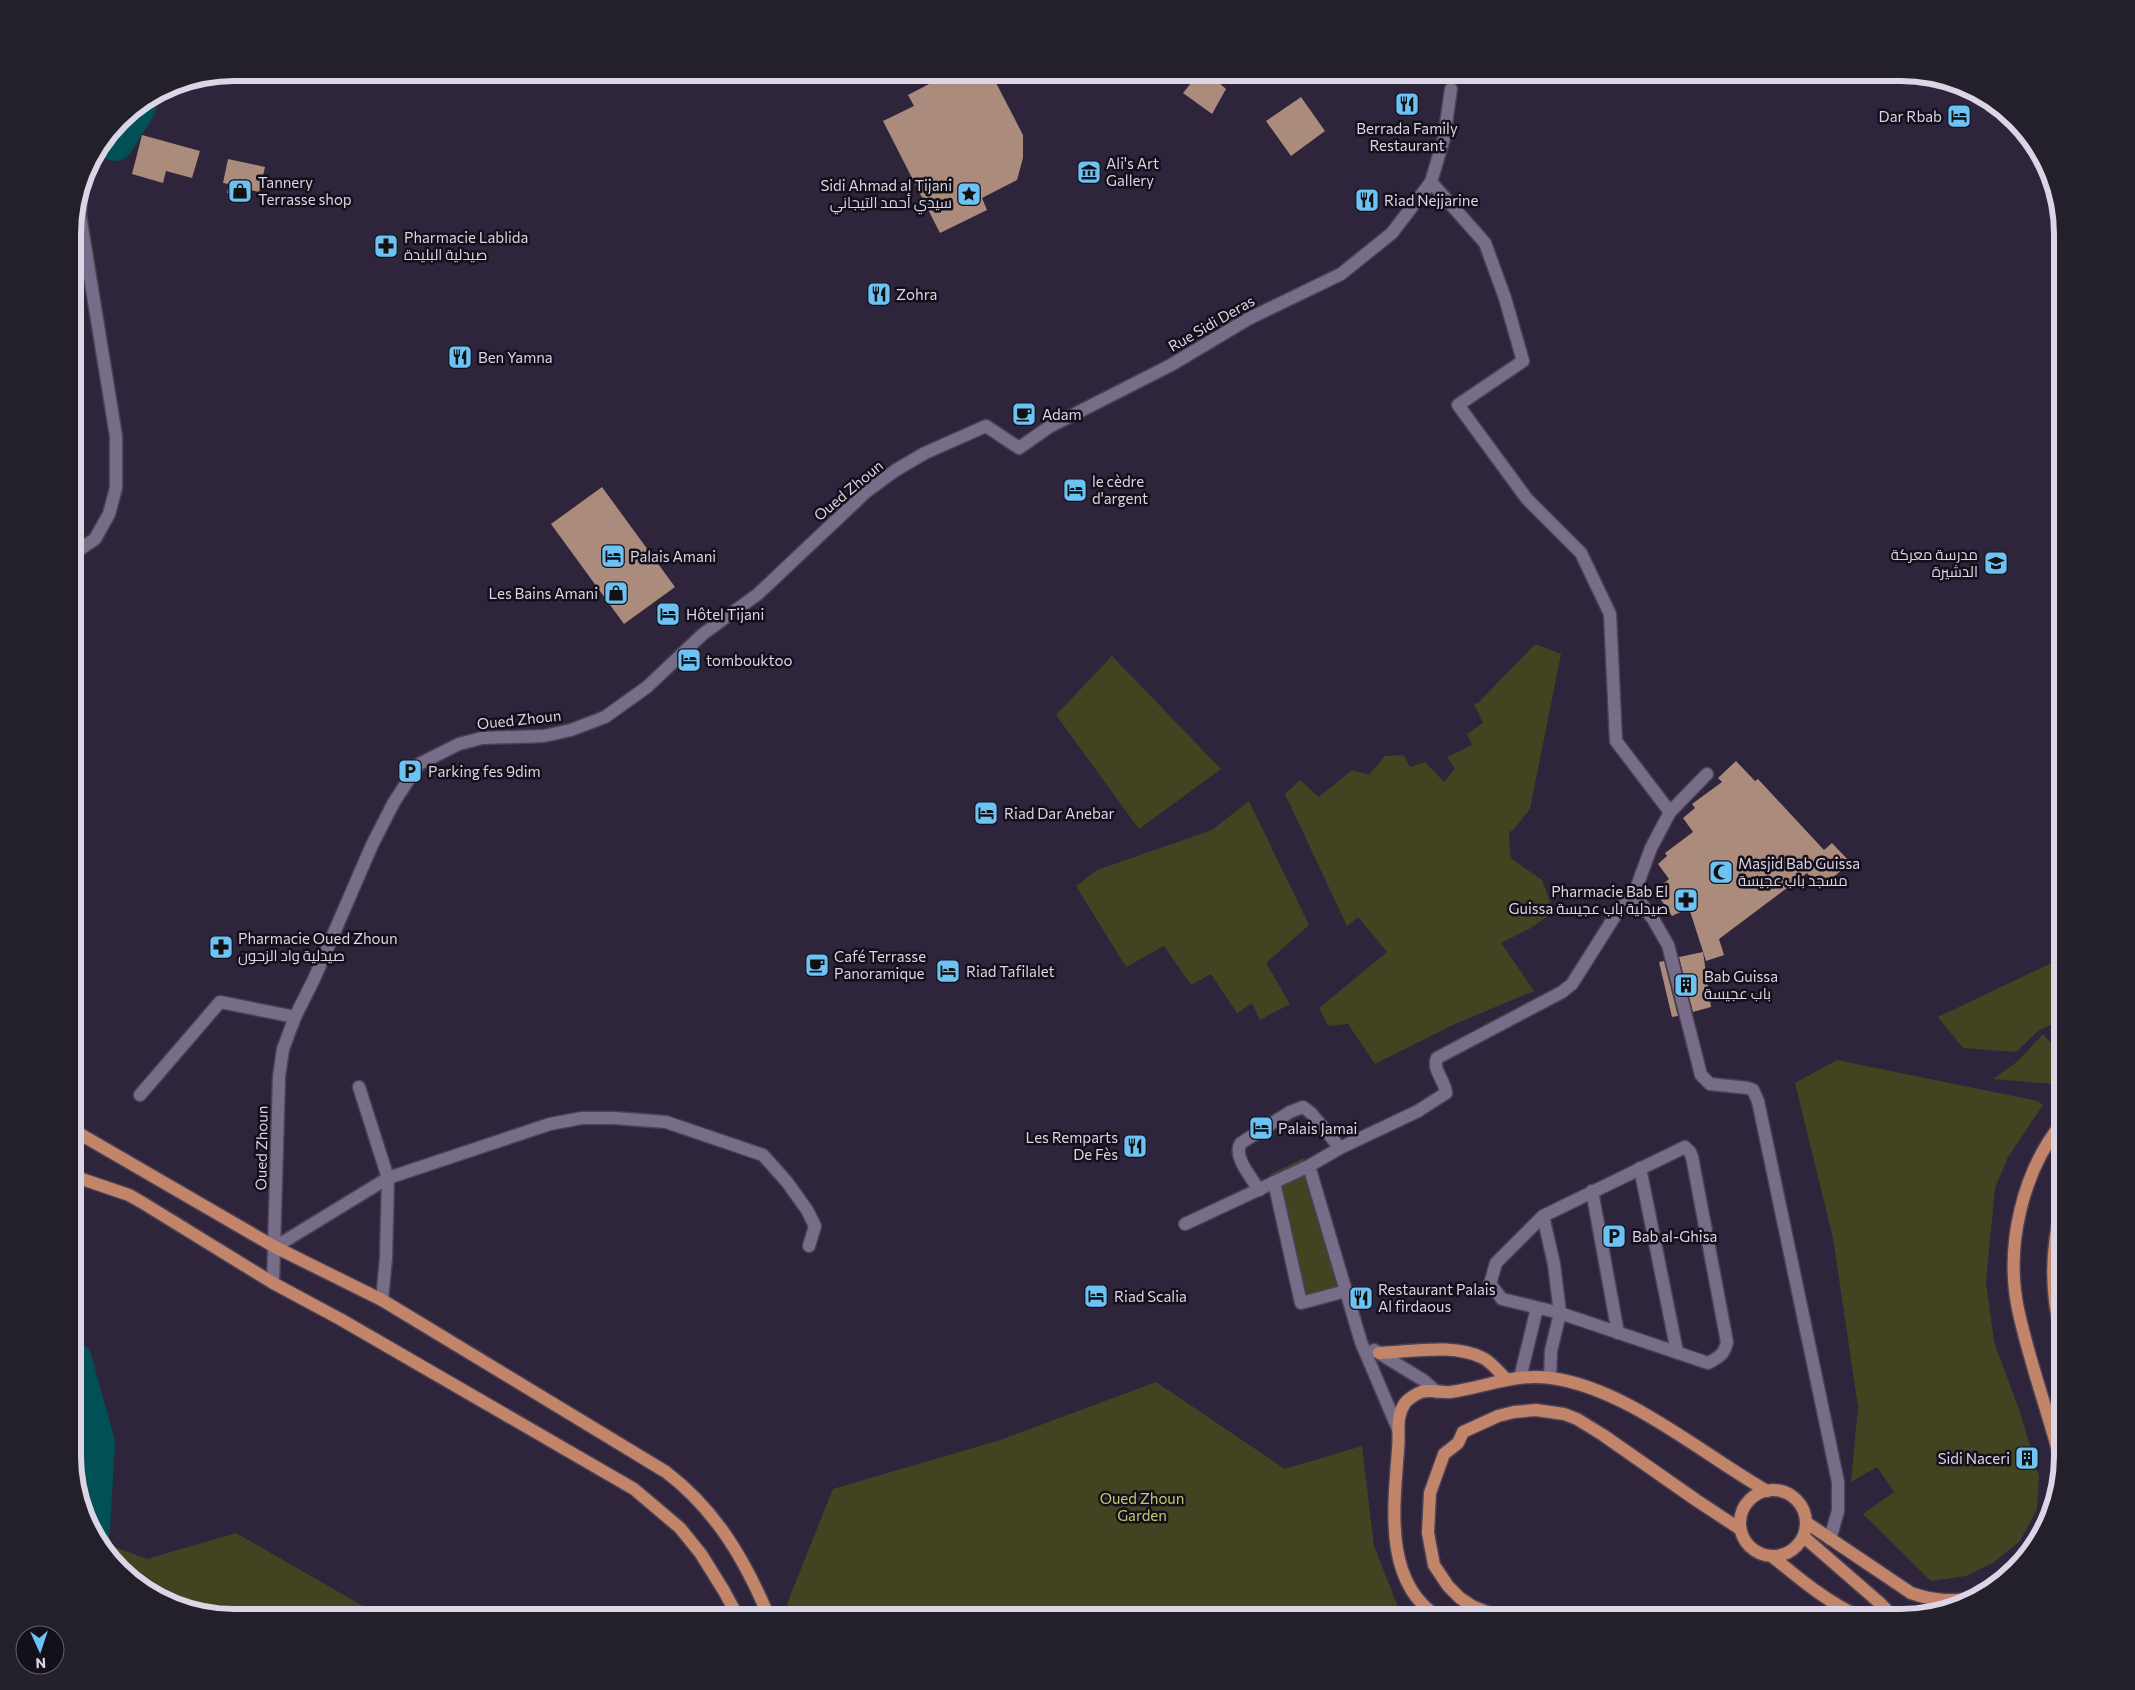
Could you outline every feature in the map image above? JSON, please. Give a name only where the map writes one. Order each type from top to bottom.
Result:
[{"type":"main road","points":[[82,1135],[275,1247],[382,1300],[666,1472],[685,1487],[711,1514],[731,1540],[765,1609]]},
{"type":"main road","points":[[2054,1135],[2042,1153],[2025,1190],[2017,1231],[2015,1277],[2018,1307],[2054,1434]]},
{"type":"main road","points":[[82,1179],[129,1195],[274,1283],[340,1319],[634,1489],[680,1528],[693,1543],[733,1609]]},
{"type":"main road","points":[[2054,1255],[2052,1277],[2054,1302]]},
{"type":"main road","points":[[1379,1353],[1442,1350],[1468,1352],[1485,1358],[1506,1379]]},
{"type":"main road","points":[[1428,1609],[1412,1590],[1400,1565],[1394,1507],[1399,1432],[1398,1418],[1406,1402],[1420,1392],[1464,1390],[1506,1379],[1520,1378],[1550,1378],[1574,1382],[1622,1402],[1668,1427],[1767,1491]]},
{"type":"main road","points":[[1482,1609],[1460,1598],[1444,1582],[1434,1565],[1428,1533],[1430,1493],[1444,1454],[1458,1443],[1463,1432],[1498,1416],[1536,1410],[1564,1414],[1603,1435],[1740,1529]]},
{"type":"main road","points":[[1773,1556],[1788,1553],[1795,1549],[1804,1537],[1807,1523],[1804,1510],[1792,1496],[1774,1490],[1755,1496],[1746,1504],[1741,1516],[1740,1529],[1745,1541],[1754,1551],[1773,1556],[1810,1587],[1843,1609]]},
{"type":"main road","points":[[1807,1523],[1911,1593],[1930,1599],[1950,1600]]},
{"type":"main road","points":[[1804,1537],[1885,1609]]},
{"type":"main road","points":[[1835,1605],[1839,1609]]},
{"type":"street","points":[[1451,89],[1444,138],[1431,182],[1485,243],[1505,298],[1523,361],[1458,405],[1527,499],[1581,553],[1610,614],[1616,741],[1670,812]]},
{"type":"street","name":"Rue Sidi Deras","points":[[986,426],[1019,448],[1049,427],[1171,365],[1248,319],[1341,274],[1392,233],[1431,182]]},
{"type":"street","points":[[82,238],[116,436],[116,488],[109,514],[95,539],[82,548]]},
{"type":"street","name":"Oued Zhoun","points":[[274,1283],[280,1076],[283,1049],[294,1017],[314,979],[385,819],[419,764],[459,744],[482,738],[544,736],[571,730],[605,717],[647,687],[703,634],[765,588],[866,492],[896,470],[925,453],[986,426]]},
{"type":"street","points":[[1185,1224],[1308,1166],[1340,1148],[1418,1111],[1443,1096],[1446,1088],[1436,1066],[1437,1058],[1562,992],[1572,984],[1620,908],[1634,894],[1651,848],[1670,812],[1707,774]]},
{"type":"street","points":[[1634,894],[1653,919],[1668,945],[1702,1075],[1710,1084],[1753,1090],[1758,1101],[1838,1482],[1838,1511],[1830,1539]]},
{"type":"street","points":[[140,1095],[220,1002],[294,1017]]},
{"type":"street","points":[[359,1087],[388,1178],[386,1258],[382,1300]]},
{"type":"street","points":[[1259,1190],[1239,1156],[1238,1147],[1241,1143],[1290,1112],[1303,1107],[1311,1113],[1340,1148]]},
{"type":"street","points":[[275,1247],[388,1178],[550,1124],[582,1118],[614,1118],[666,1122],[764,1155],[787,1182],[807,1210],[815,1226],[809,1246]]},
{"type":"street","points":[[1685,1147],[1690,1152],[1726,1342],[1724,1353],[1721,1357],[1708,1363],[1560,1313],[1502,1299],[1490,1284],[1496,1263],[1542,1216],[1592,1191],[1685,1147]]},
{"type":"street","points":[[1308,1166],[1361,1342],[1399,1432]]},
{"type":"street","points":[[1640,1168],[1677,1352]]},
{"type":"street","points":[[1274,1182],[1301,1302],[1346,1291]]},
{"type":"street","points":[[1592,1191],[1618,1333]]},
{"type":"street","points":[[1542,1216],[1554,1264],[1560,1313],[1551,1351],[1550,1378]]},
{"type":"street","points":[[1520,1378],[1537,1308]]},
{"type":"street","points":[[1361,1342],[1440,1392]]},
{"type":"green space","points":[[1535,644],[1561,654],[1530,809],[1513,830],[1509,832],[1510,854],[1512,859],[1542,880],[1554,912],[1529,929],[1501,943],[1534,991],[1455,1024],[1375,1064],[1348,1024],[1328,1026],[1319,1008],[1387,952],[1358,917],[1347,926],[1285,794],[1300,780],[1319,797],[1352,770],[1369,775],[1385,756],[1404,755],[1410,767],[1425,762],[1444,782],[1455,769],[1447,757],[1472,745],[1467,734],[1483,723],[1474,704],[1478,703]]},
{"type":"green space","points":[[1112,656],[1221,769],[1139,829],[1056,715]]},
{"type":"green space","points":[[1249,801],[1309,925],[1266,963],[1290,1004],[1260,1020],[1252,1003],[1237,1013],[1211,974],[1191,985],[1164,946],[1126,967],[1076,886],[1097,870],[1212,830]]},
{"type":"green space","points":[[2054,962],[2054,1023],[2039,1030],[2016,1052],[1963,1048],[1938,1017]]},
{"type":"green space","points":[[2043,1034],[2054,1047],[2054,1084],[1993,1079],[2018,1061]]},
{"type":"green space","points":[[1837,1060],[2038,1101],[2043,1105],[2008,1157],[1995,1188],[1986,1282],[1994,1342],[2019,1409],[2039,1476],[2037,1509],[2020,1541],[1994,1562],[1966,1576],[1931,1581],[1863,1514],[1894,1492],[1877,1467],[1851,1482],[1858,1407],[1833,1238],[1795,1083]]},
{"type":"green space","points":[[1304,1158],[1334,1251],[1342,1290],[1300,1302],[1271,1174]]},
{"type":"green space","name":"Oued Zhoun Garden","points":[[1156,1382],[1285,1469],[1362,1446],[1374,1546],[1398,1607],[1401,1609],[789,1609],[787,1604],[833,1489],[1000,1440]]},
{"type":"green space","points":[[236,1533],[368,1609],[234,1609],[194,1604],[166,1593],[141,1577],[119,1557],[110,1545],[147,1559]]},
{"type":"building","points":[[935,81],[995,81],[1023,135],[1023,158],[1017,180],[982,198],[987,210],[940,233],[883,121],[914,106],[908,95]]},
{"type":"building","points":[[1193,81],[1217,81],[1226,89],[1212,114],[1183,93]]},
{"type":"building","points":[[1301,97],[1325,131],[1291,156],[1266,121]]},
{"type":"building","points":[[142,135],[200,151],[192,178],[166,171],[163,183],[132,174]]},
{"type":"building","points":[[228,159],[265,167],[259,192],[247,189],[246,197],[227,193],[229,184],[223,183]]},
{"type":"building","name":"Palais Amani","points":[[602,487],[675,587],[624,624],[551,524]]},
{"type":"building","points":[[1736,761],[1755,781],[1758,779],[1824,850],[1832,843],[1850,862],[1821,889],[1807,873],[1719,939],[1724,955],[1706,961],[1689,908],[1672,916],[1655,891],[1669,879],[1658,864],[1667,856],[1665,853],[1693,832],[1683,818],[1695,808],[1692,804],[1722,782],[1718,778]]},
{"type":"building","points":[[1703,952],[1711,1007],[1693,1012],[1679,957]]},
{"type":"building","points":[[1664,961],[1678,1016],[1672,1017],[1659,962]]},
{"type":"waterway","points":[[115,142],[123,129]]},
{"type":"waterway","points":[[82,1392],[96,1443],[92,1512]]},
{"type":"place","name":"Berrada Family Restaurant","points":[[1407,104]]},
{"type":"place","name":"Dar Rbab","points":[[1959,116]]},
{"type":"place","name":"Ali's Art Gallery","points":[[1089,172]]},
{"type":"place","name":"Tannery Terrasse shop","points":[[240,191]]},
{"type":"place","name":"Sidi Ahmad al Tijani سيدي أحمد التيجاني","points":[[969,194]]},
{"type":"place","name":"Riad Nejjarine","points":[[1367,200]]},
{"type":"place","name":"Pharmacie Lablida صيدلية البليدة","points":[[386,246]]},
{"type":"place","name":"Zohra","points":[[879,294]]},
{"type":"place","name":"Ben Yamna","points":[[460,357]]},
{"type":"place","name":"Adam","points":[[1024,414]]},
{"type":"place","name":"le cèdre d'argent","points":[[1075,490]]},
{"type":"place","name":"Palais Amani","points":[[613,556]]},
{"type":"place","name":"مدرسة معركة الدشيرة","points":[[1996,563]]},
{"type":"place","name":"Les Bains Amani","points":[[616,593]]},
{"type":"place","name":"Hôtel Tijani","points":[[668,614]]},
{"type":"place","name":"tombouktoo","points":[[689,660]]},
{"type":"place","name":"Parking fes 9dim","points":[[410,771]]},
{"type":"place","name":"Riad Dar Anebar","points":[[986,813]]},
{"type":"place","name":"Masjid Bab Guissa مسجد باب عجيسة","points":[[1721,872]]},
{"type":"place","name":"Pharmacie Bab El Guissa صيدلية باب عجيسة","points":[[1686,900]]},
{"type":"place","name":"Pharmacie Oued Zhoun صيدلية واد الزحون","points":[[221,947]]},
{"type":"place","name":"Café Terrasse Panoramique","points":[[817,965]]},
{"type":"place","name":"Riad Tafilalet","points":[[948,971]]},
{"type":"place","name":"Bab Guissa باب عجيسة","points":[[1686,985]]},
{"type":"place","name":"Palais Jamai","points":[[1261,1128]]},
{"type":"place","name":"Les Remparts De Fès","points":[[1135,1146]]},
{"type":"place","name":"Bab al-Ghisa","points":[[1614,1236]]},
{"type":"place","name":"Riad Scalia","points":[[1096,1296]]},
{"type":"place","name":"Restaurant Palais Al firdaous","points":[[1361,1298]]},
{"type":"place","name":"Sidi Naceri","points":[[2027,1458]]}]
